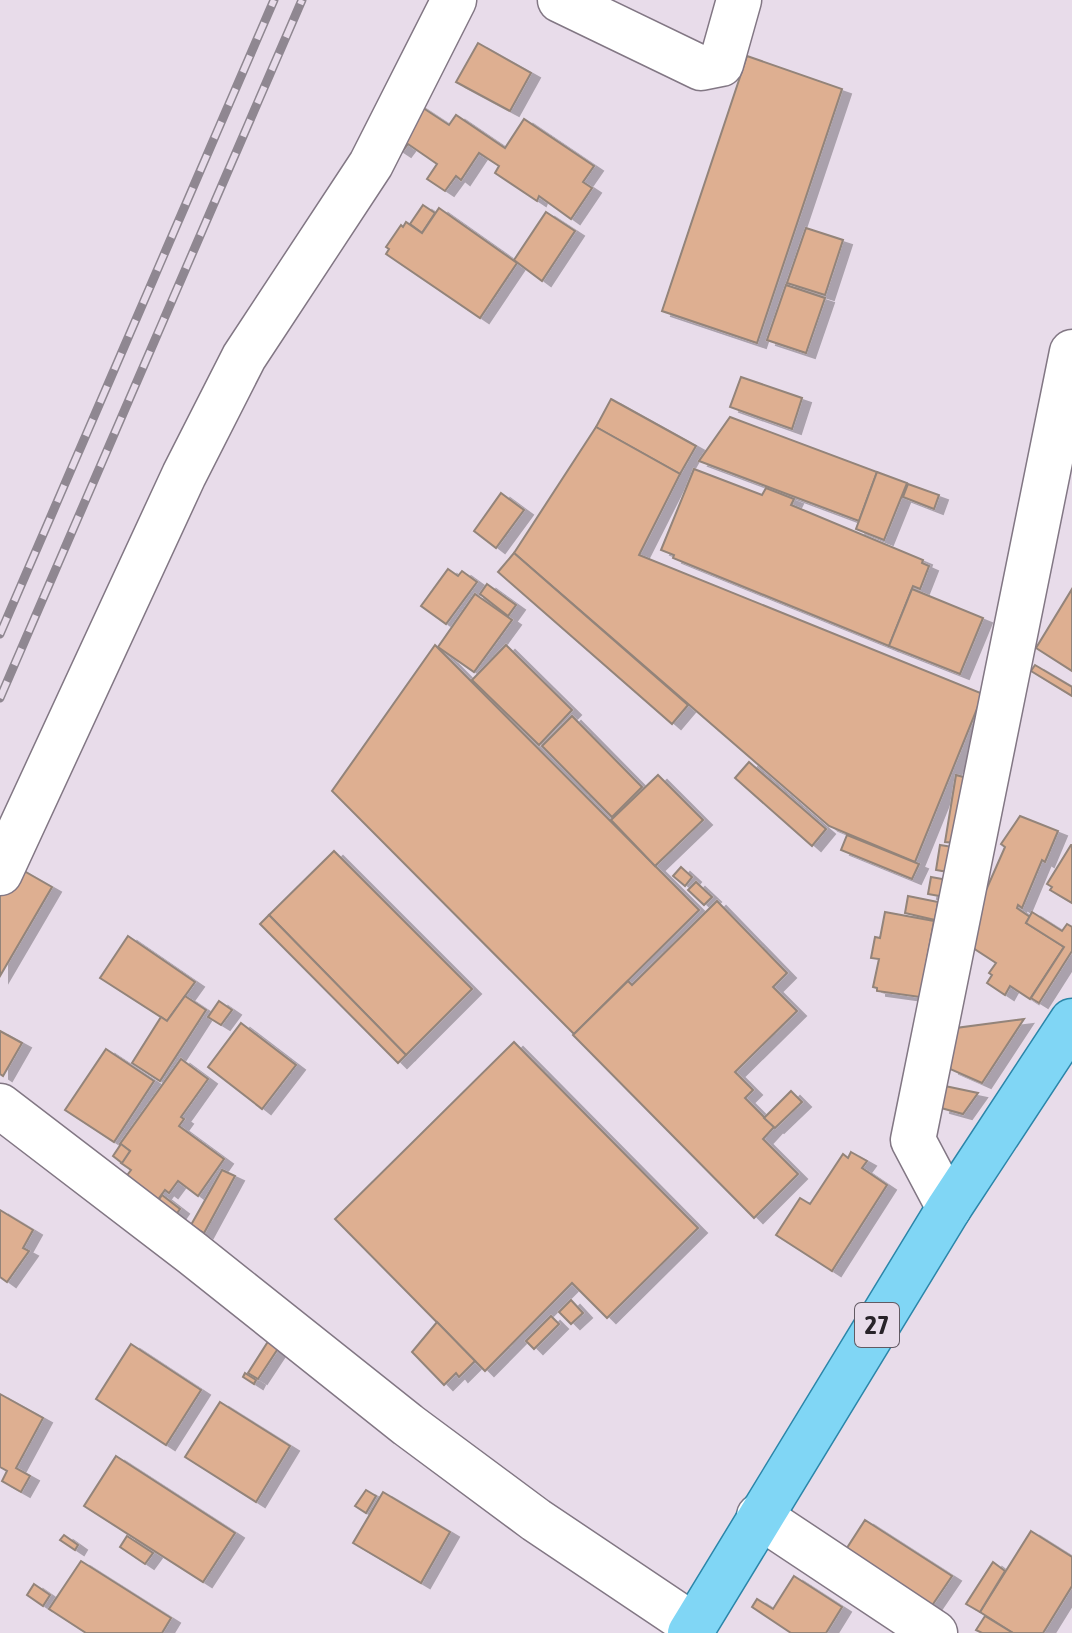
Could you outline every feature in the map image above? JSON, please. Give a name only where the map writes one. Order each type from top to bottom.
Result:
[{"type":"main road","name":"27","points":[[692,1629],[949,1208],[1072,1021]]},
{"type":"street","points":[[0,873],[184,475],[244,357],[371,164],[454,0]]},
{"type":"street","points":[[560,0],[701,68],[721,64],[739,0]]},
{"type":"street","points":[[949,1208],[913,1140],[1072,352]]},
{"type":"street","points":[[0,1106],[421,1434],[536,1520],[692,1629]]},
{"type":"street","points":[[759,1516],[935,1633]]},
{"type":"building","points":[[478,43],[531,73],[510,111],[456,82]]},
{"type":"building","points":[[747,56],[842,89],[757,343],[662,311]]},
{"type":"building","points":[[414,102],[449,125],[456,115],[505,148],[524,119],[594,166],[583,182],[592,188],[571,219],[539,196],[537,201],[495,173],[499,166],[479,153],[461,180],[456,176],[445,191],[427,179],[437,164],[408,144],[402,152],[390,144]]},
{"type":"building","points":[[423,205],[435,213],[422,233],[410,224]]},
{"type":"building","points":[[439,208],[517,263],[480,318],[386,254],[389,249],[386,247],[401,225],[403,227],[406,222],[422,233]]},
{"type":"building","points":[[546,212],[575,231],[542,281],[514,260]]},
{"type":"building","points":[[806,228],[843,240],[825,295],[787,283]]},
{"type":"building","points":[[786,285],[825,298],[806,353],[767,340]]},
{"type":"building","points":[[741,377],[802,398],[792,429],[730,407]]},
{"type":"building","points":[[611,399],[696,446],[680,474],[596,427]]},
{"type":"building","points":[[730,417],[877,472],[859,521],[699,461]]},
{"type":"building","points":[[596,427],[680,474],[639,555],[983,694],[915,862],[829,826],[514,553]]},
{"type":"building","points":[[694,469],[762,495],[766,488],[794,499],[791,505],[923,560],[922,563],[929,566],[920,589],[913,586],[889,646],[673,558],[674,555],[661,550]]},
{"type":"building","points":[[877,472],[907,483],[884,540],[856,529]]},
{"type":"building","points":[[908,484],[939,495],[934,509],[903,497]]},
{"type":"building","points":[[501,493],[524,510],[496,548],[474,531]]},
{"type":"building","points":[[514,553],[688,705],[672,724],[498,572]]},
{"type":"building","points":[[448,569],[458,576],[462,571],[477,582],[446,624],[421,606]]},
{"type":"building","points":[[487,584],[516,605],[508,616],[480,594]]},
{"type":"building","points":[[912,589],[983,618],[960,674],[889,646]]},
{"type":"building","points":[[1072,589],[1072,671],[1036,648]]},
{"type":"building","points":[[475,594],[512,620],[474,672],[438,647]]},
{"type":"building","points":[[435,645],[699,910],[574,1034],[332,791]]},
{"type":"building","points":[[506,645],[572,710],[539,745],[472,680]]},
{"type":"building","points":[[1035,665],[1072,687],[1072,696],[1031,671]]},
{"type":"building","points":[[572,716],[642,787],[612,817],[542,746]]},
{"type":"building","points":[[749,762],[826,829],[812,846],[735,778]]},
{"type":"building","points":[[658,775],[703,820],[655,866],[611,820]]},
{"type":"building","points":[[956,775],[967,778],[956,843],[945,842]]},
{"type":"building","points":[[1020,816],[1058,831],[1022,908],[1018,905],[1017,908],[1030,917],[1026,923],[1064,947],[1030,999],[1010,986],[1005,995],[987,983],[996,963],[970,946],[982,885],[987,888],[1005,847],[1001,844]]},
{"type":"building","points":[[847,835],[919,864],[912,879],[841,850]]},
{"type":"building","points":[[940,845],[953,847],[948,872],[936,870]]},
{"type":"building","points":[[1071,845],[1072,903],[1050,890],[1052,887],[1047,884]]},
{"type":"building","points":[[334,851],[472,989],[406,1055],[269,915]]},
{"type":"building","points":[[17,867],[52,887],[0,976],[0,895]]},
{"type":"building","points":[[681,867],[692,877],[685,886],[673,876]]},
{"type":"building","points":[[931,877],[948,880],[945,897],[928,894]]},
{"type":"building","points":[[696,882],[712,897],[704,905],[688,890]]},
{"type":"building","points":[[908,896],[938,902],[935,920],[905,913]]},
{"type":"building","points":[[717,901],[787,973],[773,987],[797,1011],[735,1072],[753,1090],[745,1098],[774,1127],[763,1139],[798,1174],[754,1218],[573,1035],[628,981],[632,985]]},
{"type":"building","points":[[885,912],[934,921],[920,997],[877,991],[873,987],[879,959],[871,958],[875,937],[880,938]]},
{"type":"building","points":[[1032,912],[1062,931],[1067,924],[1072,927],[1072,951],[1039,1003],[1031,998],[1064,947],[1026,923]]},
{"type":"building","points":[[269,915],[406,1055],[398,1063],[260,924]]},
{"type":"building","points":[[128,936],[195,982],[167,1021],[100,978]]},
{"type":"building","points":[[185,996],[206,1010],[160,1081],[132,1063],[161,1017],[167,1021]]},
{"type":"building","points":[[219,1001],[232,1010],[221,1025],[208,1017]]},
{"type":"building","points":[[1024,1019],[982,1083],[950,1069],[956,1028]]},
{"type":"building","points":[[241,1023],[296,1065],[262,1109],[208,1067]]},
{"type":"building","points":[[0,1031],[22,1043],[3,1076],[0,1074]]},
{"type":"building","points":[[514,1042],[698,1228],[607,1318],[572,1283],[485,1371],[335,1219]]},
{"type":"building","points":[[106,1049],[154,1081],[114,1142],[65,1110]]},
{"type":"building","points":[[181,1059],[208,1079],[181,1117],[184,1119],[179,1126],[224,1159],[198,1196],[178,1181],[169,1193],[165,1190],[154,1205],[122,1182],[131,1170],[121,1163],[130,1151],[120,1144]]},
{"type":"building","points":[[945,1086],[978,1093],[963,1114],[941,1108]]},
{"type":"building","points":[[791,1091],[802,1102],[775,1128],[764,1118]]},
{"type":"building","points":[[121,1144],[130,1151],[122,1163],[113,1156]]},
{"type":"building","points":[[851,1152],[867,1161],[862,1168],[887,1185],[832,1271],[776,1235],[800,1198],[810,1204],[843,1154],[848,1158]]},
{"type":"building","points":[[222,1170],[235,1176],[204,1233],[191,1225]]},
{"type":"building","points":[[162,1195],[180,1209],[172,1220],[154,1207]]},
{"type":"building","points":[[0,1210],[33,1230],[23,1248],[29,1251],[7,1282],[0,1277]]},
{"type":"building","points":[[571,1300],[583,1313],[571,1324],[559,1312]]},
{"type":"building","points":[[551,1316],[559,1324],[534,1349],[526,1341]]},
{"type":"building","points":[[437,1322],[475,1361],[459,1377],[456,1373],[444,1385],[412,1352]]},
{"type":"building","points":[[269,1340],[279,1347],[258,1379],[248,1373]]},
{"type":"building","points":[[131,1344],[201,1390],[166,1445],[96,1399]]},
{"type":"building","points":[[245,1373],[256,1380],[254,1384],[243,1377]]},
{"type":"building","points":[[0,1394],[43,1418],[16,1468],[30,1476],[21,1492],[2,1481],[7,1471],[0,1467]]},
{"type":"building","points":[[220,1402],[290,1446],[256,1502],[185,1457]]},
{"type":"building","points":[[116,1456],[235,1533],[203,1582],[84,1506]]},
{"type":"building","points":[[366,1490],[376,1496],[366,1513],[355,1506]]},
{"type":"building","points":[[383,1492],[450,1532],[421,1583],[353,1543]]},
{"type":"building","points":[[865,1520],[952,1576],[931,1607],[845,1551]]},
{"type":"building","points":[[1031,1531],[1072,1557],[1072,1586],[1043,1633],[1013,1633],[980,1612]]},
{"type":"building","points":[[64,1535],[78,1545],[75,1550],[60,1540]]},
{"type":"building","points":[[127,1536],[153,1553],[145,1564],[120,1547]]},
{"type":"building","points":[[81,1561],[171,1618],[162,1633],[86,1633],[49,1609]]},
{"type":"building","points":[[993,1562],[1005,1571],[980,1612],[966,1604]]},
{"type":"building","points":[[794,1576],[842,1607],[826,1633],[791,1633],[752,1607],[757,1599],[773,1609]]},
{"type":"building","points":[[34,1584],[50,1595],[43,1606],[27,1595]]},
{"type":"building","points":[[985,1616],[1013,1633],[982,1633],[976,1630]]},
{"type":"railway","points":[[0,634],[274,0]]},
{"type":"railway","points":[[0,698],[302,0]]}]
